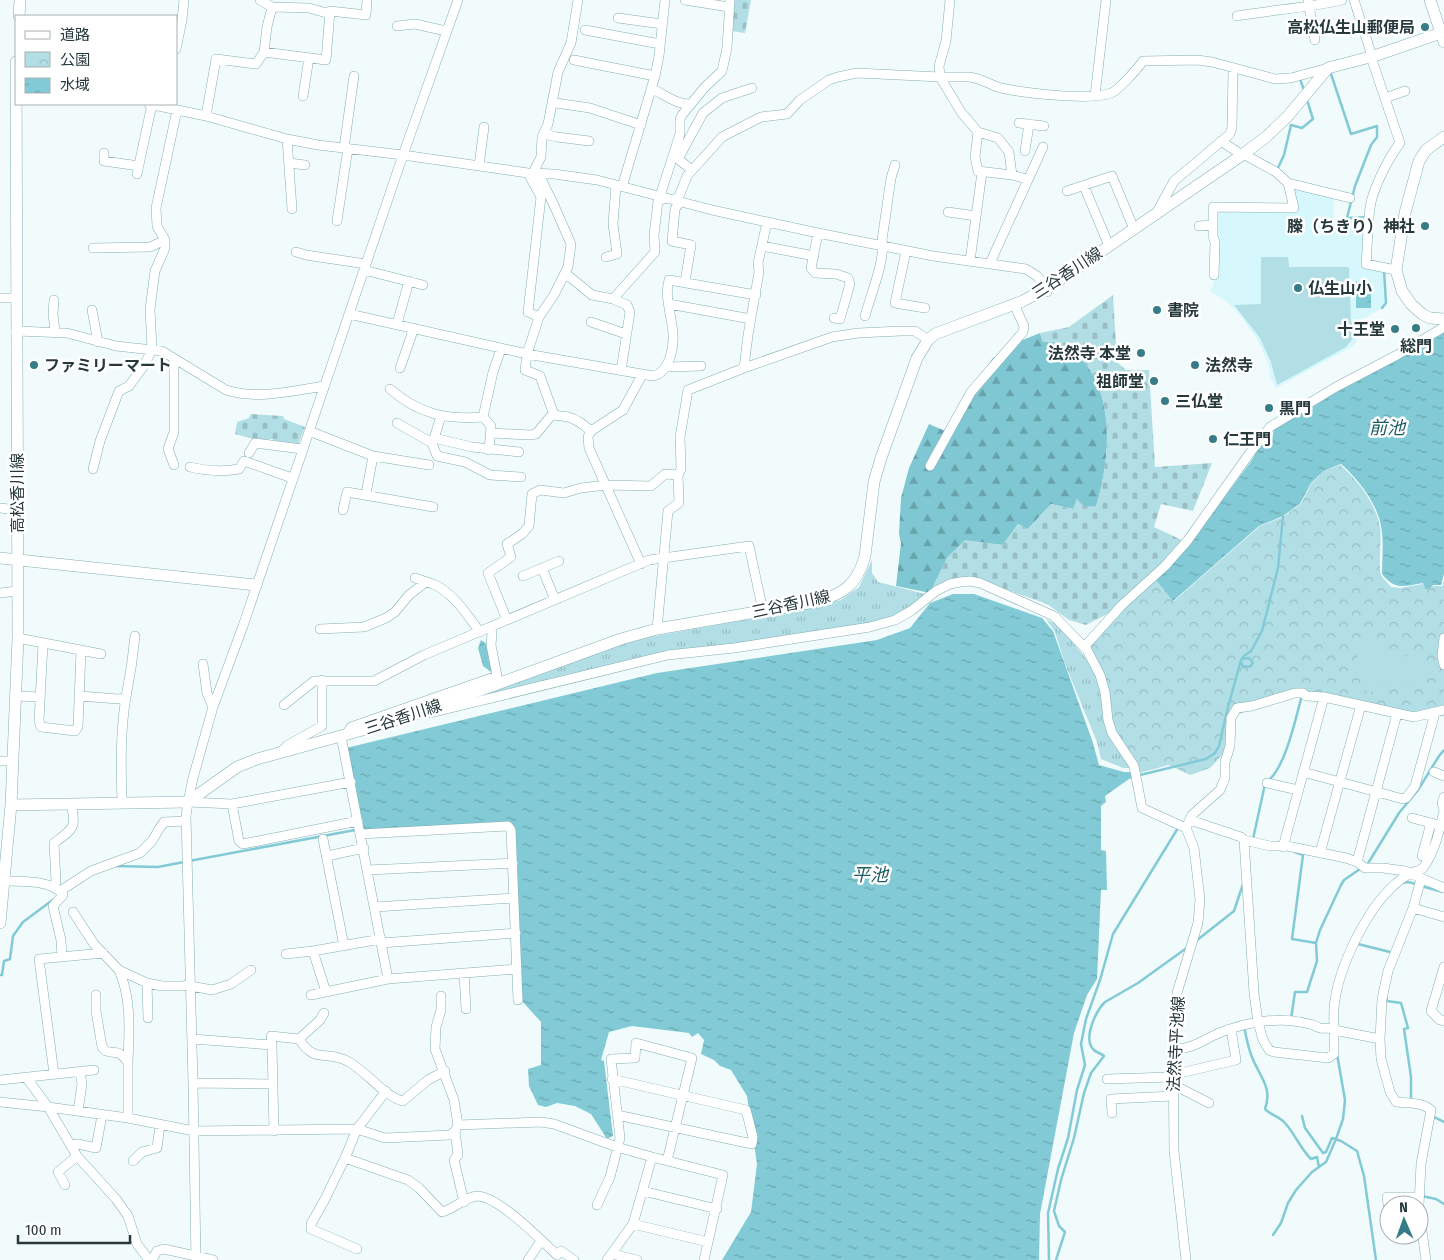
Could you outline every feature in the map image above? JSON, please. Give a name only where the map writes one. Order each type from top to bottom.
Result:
[{"type":"main road","points":[[19,15],[20,0]]},
{"type":"main road","points":[[1328,68],[1443,36],[1430,0]]},
{"type":"main road","name":"三谷香川線","points":[[188,802],[237,767],[257,759],[415,714],[620,639],[657,629],[827,599],[838,594],[855,580],[862,568],[873,489],[881,458],[917,358],[928,340],[943,330],[1047,290],[1266,137],[1287,117],[1328,68]]},
{"type":"main road","name":"高松香川線","points":[[0,923],[11,805],[18,638],[16,105]]},
{"type":"main road","points":[[1444,137],[1426,150],[1419,161],[1405,213],[1396,270],[1402,291],[1411,304],[1422,314],[1430,318],[1444,319]]},
{"type":"main road","points":[[0,558],[256,585]]},
{"type":"main road","points":[[11,805],[188,802]]},
{"type":"street","points":[[178,39],[184,0]]},
{"type":"street","points":[[260,0],[272,7],[309,8],[330,14]]},
{"type":"street","points":[[264,52],[326,60],[330,11],[366,15],[367,0]]},
{"type":"street","points":[[196,1258],[186,821],[188,802],[213,707],[403,154],[458,0]]},
{"type":"street","points":[[539,317],[528,312],[542,197],[533,173],[541,157],[544,134],[548,124],[558,72],[571,43],[578,0]]},
{"type":"street","points":[[606,257],[617,254],[613,224],[619,186],[652,89],[665,0]]},
{"type":"street","points":[[613,299],[656,252],[654,234],[658,201],[663,197],[680,134],[680,119],[690,104],[722,71],[730,4],[685,0]]},
{"type":"street","points":[[950,0],[946,41],[939,66],[940,77],[961,112],[978,132],[998,138],[1009,152],[1012,175]]},
{"type":"street","points":[[1095,96],[1106,0]]},
{"type":"street","points":[[1237,16],[1308,3],[1342,0]]},
{"type":"street","points":[[1356,0],[1371,56],[1400,143],[1390,159],[1373,195],[1366,264],[1396,270]]},
{"type":"street","points":[[1308,3],[1315,40]]},
{"type":"street","points":[[206,116],[216,59],[256,64],[264,52],[267,26],[272,7]]},
{"type":"street","points":[[618,18],[662,24]]},
{"type":"street","points":[[397,26],[415,24],[446,31]]},
{"type":"street","points":[[585,30],[660,44]]},
{"type":"street","points":[[304,96],[309,58]]},
{"type":"street","points":[[574,60],[655,76]]},
{"type":"street","points":[[685,282],[691,245],[672,241],[675,209],[687,176],[722,136],[761,117],[787,114],[800,100],[829,80],[838,77],[857,74],[974,77],[1002,88],[1057,96],[1104,96],[1117,90],[1143,61],[1197,60],[1212,62],[1275,80],[1291,78],[1328,68]]},
{"type":"street","points":[[1157,213],[1174,181],[1230,134],[1232,127],[1233,68]]},
{"type":"street","points":[[337,221],[354,76]]},
{"type":"street","points":[[692,170],[678,160],[703,112],[722,98],[752,88]]},
{"type":"street","points":[[652,89],[682,105],[690,104]]},
{"type":"street","points":[[1385,98],[1405,91]]},
{"type":"street","points":[[556,103],[590,108],[641,125]]},
{"type":"street","points":[[104,153],[104,161],[138,170],[151,105]]},
{"type":"street","points":[[165,105],[177,110],[206,116],[287,139],[318,145],[403,154],[479,166],[597,180],[678,201],[818,233],[932,256],[1030,270],[1047,290]]},
{"type":"street","points":[[93,469],[100,440],[119,391],[130,386],[145,364],[152,349],[150,309],[156,271],[166,248],[165,240],[157,226],[156,208],[177,110]]},
{"type":"street","points":[[1019,123],[1044,126]]},
{"type":"street","points":[[1009,152],[1017,150],[1028,151],[1029,124]]},
{"type":"street","points":[[479,166],[484,127]]},
{"type":"street","points":[[978,132],[976,157],[978,171],[1012,175],[1027,179]]},
{"type":"street","points":[[544,134],[589,141]]},
{"type":"street","points":[[287,139],[292,209]]},
{"type":"street","points":[[1221,142],[1276,172],[1288,183],[1350,198]]},
{"type":"street","points":[[990,263],[1043,147]]},
{"type":"street","points":[[289,163],[305,165]]},
{"type":"street","points":[[865,316],[883,246],[882,240],[891,178],[895,166]]},
{"type":"street","points":[[970,261],[982,172]]},
{"type":"street","points":[[533,173],[553,203],[571,244],[568,266],[565,273],[554,295],[539,317],[527,354],[525,370],[540,376],[554,414],[568,417],[581,423],[591,431]]},
{"type":"street","points":[[1067,191],[1112,176],[1134,229]]},
{"type":"street","points":[[1214,275],[1213,207],[1294,208],[1288,183]]},
{"type":"street","points":[[1084,186],[1109,246]]},
{"type":"street","points":[[948,212],[976,216]]},
{"type":"street","points":[[744,368],[756,295],[759,272],[758,263],[767,222]]},
{"type":"street","points":[[1199,226],[1213,225]]},
{"type":"street","points":[[818,233],[811,268],[815,273],[836,274],[848,278],[850,284],[840,319],[834,318]]},
{"type":"street","points":[[93,248],[150,247],[165,240]]},
{"type":"street","points":[[762,246],[814,256]]},
{"type":"street","points":[[906,251],[895,303],[925,308]]},
{"type":"street","points":[[296,252],[365,267],[423,285]]},
{"type":"street","points":[[565,273],[592,295],[613,299],[627,305],[630,312],[621,372]]},
{"type":"street","points":[[349,314],[501,349],[621,372],[660,375],[667,367],[674,336],[667,288],[669,280],[756,295]]},
{"type":"street","points":[[397,324],[409,281]]},
{"type":"street","points":[[0,298],[16,298]]},
{"type":"street","points":[[54,300],[53,314],[56,332]]},
{"type":"street","points":[[669,304],[751,318]]},
{"type":"street","points":[[930,466],[971,392],[1023,332],[1024,326],[1014,304]]},
{"type":"street","points":[[92,310],[98,342]]},
{"type":"street","points":[[591,322],[626,334]]},
{"type":"street","points":[[1084,647],[1122,605],[1165,566],[1188,540],[1270,427],[1444,326]]},
{"type":"street","points":[[400,368],[414,328]]},
{"type":"street","points":[[657,629],[668,512],[679,503],[680,437],[688,390],[832,337],[901,330],[915,332],[928,340]]},
{"type":"street","points":[[16,331],[67,333],[116,346],[152,349],[162,352],[226,390],[233,392],[272,395],[324,386]]},
{"type":"street","points":[[490,450],[491,426],[484,417],[493,372],[501,349]]},
{"type":"street","points":[[174,359],[174,432],[168,449],[174,465]]},
{"type":"street","points":[[667,367],[701,366]]},
{"type":"street","points":[[641,564],[589,448],[588,437],[591,431],[623,410],[642,375]]},
{"type":"street","points":[[390,389],[426,412],[463,419],[484,417]]},
{"type":"street","points":[[441,416],[433,440],[437,456],[465,462],[490,475],[520,477]]},
{"type":"street","points":[[491,433],[530,439],[550,417]]},
{"type":"street","points":[[397,423],[433,440],[490,450],[519,452]]},
{"type":"street","points":[[309,431],[374,456],[429,464]]},
{"type":"street","points":[[249,453],[255,443],[302,449]]},
{"type":"street","points":[[366,494],[374,456]]},
{"type":"street","points":[[190,467],[225,472],[240,468],[244,461],[292,478]]},
{"type":"street","points":[[507,620],[488,573],[511,557],[507,544],[522,534],[529,526],[532,494],[540,490],[564,493],[581,488],[606,485],[651,486],[665,474],[678,475]]},
{"type":"street","points":[[343,510],[347,492],[432,507]]},
{"type":"street","points":[[0,508],[17,510]]},
{"type":"street","points":[[284,705],[314,682],[322,680],[374,681],[424,655],[649,560],[749,546],[763,611]]},
{"type":"street","points":[[523,576],[559,561]]},
{"type":"street","points":[[542,568],[555,600]]},
{"type":"street","points":[[414,578],[434,584],[459,604],[480,632]]},
{"type":"street","points":[[320,629],[364,627],[386,618],[395,612],[409,595],[426,582]]},
{"type":"street","points":[[415,714],[420,715],[452,708],[662,656],[734,648],[870,626],[895,620],[912,611],[936,591],[960,582],[980,583],[1054,616],[1093,659],[1105,692],[1108,720],[1112,733],[1135,769],[1142,808],[1188,824],[1241,837],[1244,840],[1270,846],[1283,846],[1320,852],[1357,862],[1365,868],[1382,868],[1412,873],[1421,879],[1444,888]]},
{"type":"street","points":[[0,593],[17,591]]},
{"type":"street","points":[[388,979],[343,735],[351,727],[497,676],[490,628]]},
{"type":"street","points":[[122,802],[120,757],[135,636]]},
{"type":"street","points":[[18,638],[100,654]]},
{"type":"street","points":[[1444,638],[1442,656],[1444,665]]},
{"type":"street","points":[[43,643],[39,721],[41,727],[75,731],[78,727],[81,650]]},
{"type":"street","points":[[203,664],[207,693],[213,707]]},
{"type":"street","points":[[280,752],[288,745],[322,726],[322,680]]},
{"type":"street","points":[[1188,824],[1192,815],[1220,790],[1223,783],[1225,778],[1225,762],[1230,746],[1231,718],[1237,708],[1252,706],[1295,693],[1303,693],[1306,696],[1324,697],[1414,717],[1440,712],[1416,786],[1406,798],[1402,799],[1303,772]]},
{"type":"street","points":[[16,696],[40,696]]},
{"type":"street","points":[[80,696],[126,698]]},
{"type":"street","points":[[1283,846],[1324,697]]},
{"type":"street","points":[[1320,852],[1360,705]]},
{"type":"street","points":[[1357,862],[1397,714]]},
{"type":"street","points":[[0,761],[13,761]]},
{"type":"street","points":[[1434,772],[1444,776]]},
{"type":"street","points":[[188,802],[232,804],[351,782]]},
{"type":"street","points":[[1267,783],[1298,790]]},
{"type":"street","points":[[1244,840],[1254,994],[1261,1035],[1269,1050],[1274,1052],[1331,1057],[1334,1054],[1334,1002],[1341,975],[1371,910],[1391,888],[1412,873],[1421,870],[1429,858],[1444,810],[1442,803],[1444,797]]},
{"type":"street","points":[[59,892],[56,881],[54,843],[67,834],[74,826],[71,804]]},
{"type":"street","points":[[232,804],[239,841],[243,844],[358,821]]},
{"type":"street","points":[[1412,818],[1438,829]]},
{"type":"street","points":[[62,957],[61,940],[53,906],[59,892],[91,870],[140,853],[152,841],[164,822],[186,821]]},
{"type":"street","name":"法然寺平池線","points":[[1186,1260],[1174,1151],[1172,1049],[1177,994],[1199,914],[1200,899],[1196,860],[1188,824]]},
{"type":"street","points":[[361,834],[508,826],[512,830],[518,1000]]},
{"type":"street","points":[[1422,856],[1438,829]]},
{"type":"street","points":[[323,839],[344,946]]},
{"type":"street","points":[[327,856],[364,848]]},
{"type":"street","points":[[368,870],[513,863]]},
{"type":"street","points":[[1419,1195],[1421,1164],[1431,1110],[1429,1107],[1396,1102],[1390,1092],[1381,1059],[1380,1039],[1385,982],[1391,960],[1414,908],[1421,879]]},
{"type":"street","points":[[4,881],[32,882],[59,892]]},
{"type":"street","points":[[375,907],[514,898]]},
{"type":"street","points":[[1414,908],[1444,916]]},
{"type":"street","points":[[73,912],[94,944],[118,970],[126,989],[130,1032],[128,1118]]},
{"type":"street","points":[[286,954],[381,941],[516,934]]},
{"type":"street","points":[[314,951],[326,992]]},
{"type":"street","points":[[54,1074],[39,959],[103,953]]},
{"type":"street","points":[[1444,967],[1441,990],[1431,1011],[1440,1020],[1444,1021]]},
{"type":"street","points":[[311,995],[388,979],[517,969]]},
{"type":"street","points":[[118,970],[147,983],[162,986],[190,985],[212,990],[231,984],[251,970]]},
{"type":"street","points":[[464,973],[466,1009]]},
{"type":"street","points":[[147,983],[148,1018]]},
{"type":"street","points":[[96,995],[96,1011],[102,1047],[106,1051],[117,1051],[128,1062]]},
{"type":"street","points":[[441,996],[441,1010],[436,1027],[435,1049],[445,1071],[454,1100],[458,1155],[454,1160],[464,1202]]},
{"type":"street","points":[[274,1131],[271,1036],[299,1039],[320,1020],[324,1013]]},
{"type":"street","points":[[1172,1049],[1193,1047],[1248,1023],[1278,1020],[1308,1023],[1320,1028],[1332,1028],[1334,1030],[1380,1039]]},
{"type":"street","points":[[1107,1079],[1172,1079],[1210,1062],[1236,1060],[1230,1046],[1231,1029]]},
{"type":"street","points":[[192,1039],[272,1046]]},
{"type":"street","points":[[299,1039],[304,1047],[314,1054],[337,1056],[351,1062],[393,1099],[403,1101],[428,1080],[445,1071]]},
{"type":"street","points":[[597,1205],[610,1177],[616,1147],[620,1138],[611,1059],[635,1058],[636,1043],[692,1058],[667,1161]]},
{"type":"street","points":[[0,1080],[94,1070]]},
{"type":"street","points":[[78,1111],[82,1084],[80,1072]]},
{"type":"street","points":[[26,1077],[48,1107],[77,1156],[116,1199],[128,1216],[137,1244],[150,1260],[157,1251],[164,1249],[196,1258],[213,1260]]},
{"type":"street","points":[[612,1079],[746,1110],[753,1137],[752,1144],[617,1115]]},
{"type":"street","points":[[1172,1079],[1209,1103]]},
{"type":"street","points":[[193,1084],[273,1084]]},
{"type":"street","points":[[357,1249],[311,1229],[311,1224],[345,1158],[357,1129],[386,1091]]},
{"type":"street","points":[[1112,1113],[1111,1099],[1135,1101],[1173,1096]]},
{"type":"street","points":[[0,1102],[128,1118],[194,1132],[357,1129],[385,1138],[450,1135],[456,1128],[541,1122],[554,1124],[616,1147],[723,1176],[704,1260]]},
{"type":"street","points":[[71,1145],[78,1144],[96,1148],[102,1115]]},
{"type":"street","points":[[133,1161],[142,1152],[157,1148],[160,1125]]},
{"type":"street","points":[[65,1185],[58,1172],[77,1156]]},
{"type":"street","points":[[345,1158],[408,1180],[419,1188],[442,1212],[478,1196],[488,1198],[504,1207],[557,1255],[561,1251],[574,1260]]},
{"type":"street","points":[[637,1260],[609,1257],[633,1224],[652,1158]]},
{"type":"street","points":[[643,1191],[717,1209]]},
{"type":"street","points":[[633,1224],[708,1242]]},
{"type":"street","points":[[528,1260],[541,1241]]},
{"type":"street","points":[[1424,1245],[1426,1260]]},
{"type":"shaded area","name":"仏生山小","points":[[1298,189],[1334,198],[1333,220],[1367,218],[1363,266],[1384,270],[1385,303],[1382,308],[1360,321],[1362,332],[1353,346],[1276,388],[1271,379],[1268,362],[1257,339],[1239,314],[1226,301],[1209,291],[1213,286],[1214,277],[1217,209],[1292,210],[1293,191]]},
{"type":"green space","points":[[733,0],[751,0],[745,33],[731,31]]},
{"type":"green space","points":[[1261,257],[1288,257],[1289,267],[1349,267],[1351,322],[1357,329],[1355,336],[1346,347],[1277,385],[1271,362],[1260,338],[1234,305],[1261,304]]},
{"type":"green space","points":[[1113,295],[1117,362],[1126,370],[1149,370],[1155,467],[1212,463],[1193,511],[1161,504],[1154,527],[1184,541],[1109,613],[1086,625],[1069,620],[1047,604],[999,587],[970,580],[930,593],[947,558],[965,540],[1003,545],[1018,524],[1028,529],[1051,504],[1073,509],[1077,498],[1085,506],[1096,506],[1105,468],[1107,448],[1107,427],[1099,387],[1090,370],[1077,355],[1062,344],[1043,342],[1040,333],[1069,327]]},
{"type":"green space","points":[[1040,333],[1043,342],[1062,344],[1077,355],[1090,370],[1099,387],[1107,427],[1107,448],[1105,469],[1096,507],[1085,507],[1080,504],[1073,509],[1051,504],[1028,529],[1018,524],[1003,545],[965,541],[947,558],[930,593],[896,586],[901,543],[899,534],[901,498],[909,468],[929,424],[950,433],[992,359],[1013,344]]},
{"type":"green space","points":[[251,414],[283,416],[284,419],[305,427],[298,445],[278,442],[272,439],[261,441],[235,434],[237,422],[249,418]]},
{"type":"green space","points":[[1340,465],[1360,485],[1375,510],[1380,527],[1381,575],[1391,587],[1400,588],[1423,584],[1425,589],[1430,589],[1433,586],[1442,586],[1444,580],[1444,706],[1416,715],[1300,692],[1236,715],[1227,750],[1210,768],[1190,775],[1169,765],[1139,773],[1115,733],[1102,673],[1085,639],[1108,622],[1156,580],[1174,601],[1260,526],[1283,517],[1301,504],[1311,484],[1325,470]]},
{"type":"green space","points":[[872,560],[872,573],[878,582],[929,595],[895,619],[672,653],[454,704],[628,641],[810,608],[841,600],[859,587]]},
{"type":"green space","points":[[1046,619],[1059,625],[1095,670],[1102,687],[1109,730],[1114,746],[1127,756],[1131,768],[1123,768],[1101,759],[1097,742],[1065,664],[1055,632]]},
{"type":"green space","points":[[1358,640],[1379,641],[1379,655],[1423,657],[1423,682],[1376,682],[1375,692],[1361,690],[1360,676],[1357,676]]},
{"type":"water","points":[[1356,281],[1371,281],[1371,308],[1356,308]]},
{"type":"water","name":"前池","points":[[1444,331],[1444,574],[1441,585],[1433,585],[1430,589],[1425,589],[1423,583],[1401,586],[1391,583],[1382,574],[1382,538],[1379,517],[1366,492],[1341,464],[1325,470],[1311,483],[1300,504],[1283,516],[1259,526],[1173,601],[1156,580],[1191,542],[1252,460],[1259,447],[1272,438],[1275,425]]},
{"type":"water","name":"平池","points":[[953,594],[974,594],[1042,618],[1053,631],[1099,765],[1124,772],[1133,772],[1133,778],[1105,796],[1106,802],[1101,806],[1101,850],[1106,851],[1107,890],[1101,890],[1097,979],[1087,995],[1074,1033],[1040,1214],[1039,1260],[722,1260],[751,1212],[757,1164],[747,1096],[731,1070],[720,1066],[714,1060],[701,1054],[704,1040],[698,1033],[692,1037],[689,1033],[632,1026],[609,1032],[601,1060],[604,1061],[613,1136],[607,1139],[591,1114],[575,1106],[557,1103],[546,1107],[538,1105],[529,1086],[528,1069],[541,1065],[541,1022],[521,1000],[513,824],[362,830],[346,748],[657,673],[877,640],[910,628],[930,603]]},
{"type":"water","points":[[481,640],[487,644],[493,668],[491,672],[483,666],[478,648]]},
{"type":"waterway","points":[[1330,71],[1351,134],[1377,126],[1377,137],[1371,145],[1355,186],[1347,218],[1368,217]]},
{"type":"waterway","points":[[1300,79],[1304,90]]},
{"type":"waterway","points":[[1277,170],[1284,155],[1291,125],[1302,128],[1313,119],[1307,100]]},
{"type":"waterway","points":[[1382,308],[1386,303],[1384,270]]},
{"type":"waterway","points":[[1140,775],[1206,759],[1215,753],[1219,746],[1241,660],[1251,651],[1262,631],[1278,568],[1283,516]]},
{"type":"waterway","points":[[1241,662],[1243,666],[1247,667],[1253,663],[1249,658],[1242,659]]},
{"type":"waterway","points":[[1269,780],[1275,773],[1285,752],[1302,695]]},
{"type":"waterway","points":[[1367,865],[1399,813],[1418,790],[1444,750]]},
{"type":"waterway","points":[[1253,839],[1265,784]]},
{"type":"waterway","points":[[1049,1260],[1048,1213],[1058,1169],[1068,1138],[1077,1090],[1085,1065],[1081,1044],[1086,1019],[1100,980],[1113,934],[1178,828]]},
{"type":"waterway","points":[[189,861],[355,830]]},
{"type":"waterway","points":[[1291,1019],[1295,992],[1307,992],[1317,961],[1316,943],[1292,939],[1303,855],[1295,852]]},
{"type":"waterway","points":[[115,866],[158,867],[184,862]]},
{"type":"waterway","points":[[1316,943],[1341,885],[1344,880],[1360,869]]},
{"type":"waterway","points":[[1402,883],[1416,884]]},
{"type":"waterway","points":[[1196,941],[1234,911],[1243,884]]},
{"type":"waterway","points":[[1421,886],[1443,892]]},
{"type":"waterway","points":[[0,975],[2,975],[4,961],[10,959],[13,936],[23,922],[54,899]]},
{"type":"waterway","points":[[1358,944],[1394,953]]},
{"type":"waterway","points":[[1056,1260],[1065,1232],[1059,1226],[1054,1211],[1061,1180],[1074,1138],[1084,1093],[1091,1073],[1104,1056],[1095,1051],[1089,1039],[1094,1018],[1105,1002],[1138,983],[1188,947]]},
{"type":"waterway","points":[[1386,996],[1387,1001],[1401,1003],[1408,1028],[1404,1029],[1411,1077],[1411,1101]]},
{"type":"waterway","points":[[1244,1026],[1247,1042],[1266,1088],[1267,1101],[1265,1109],[1285,1123],[1311,1159],[1317,1157],[1319,1167]]},
{"type":"waterway","points":[[1273,1235],[1281,1223],[1288,1203],[1296,1190],[1312,1172],[1326,1162],[1336,1139],[1343,1119],[1345,1100],[1337,1054]]},
{"type":"waterway","points":[[1302,1116],[1305,1128],[1323,1153],[1326,1152],[1332,1138],[1357,1151],[1364,1176],[1376,1260]]},
{"type":"waterway","points":[[1432,1116],[1444,1122]]},
{"type":"waterway","points":[[1429,1198],[1444,1204]]},
{"type":"place","name":"高松仏生山郵便局","points":[[1425,27]]},
{"type":"place","name":"榺（ちきり）神社","points":[[1425,226]]},
{"type":"place","name":"仏生山小","points":[[1298,288]]},
{"type":"place","name":"書院","points":[[1157,310]]},
{"type":"place","name":"総門","points":[[1416,328]]},
{"type":"place","name":"十王堂","points":[[1395,329]]},
{"type":"place","name":"法然寺 本堂","points":[[1141,353]]},
{"type":"place","name":"ファミリーマート","points":[[34,365]]},
{"type":"place","name":"法然寺","points":[[1195,365]]},
{"type":"place","name":"祖師堂","points":[[1154,381]]},
{"type":"place","name":"三仏堂","points":[[1165,401]]},
{"type":"place","name":"黒門","points":[[1269,408]]},
{"type":"place","name":"仁王門","points":[[1213,439]]}]
